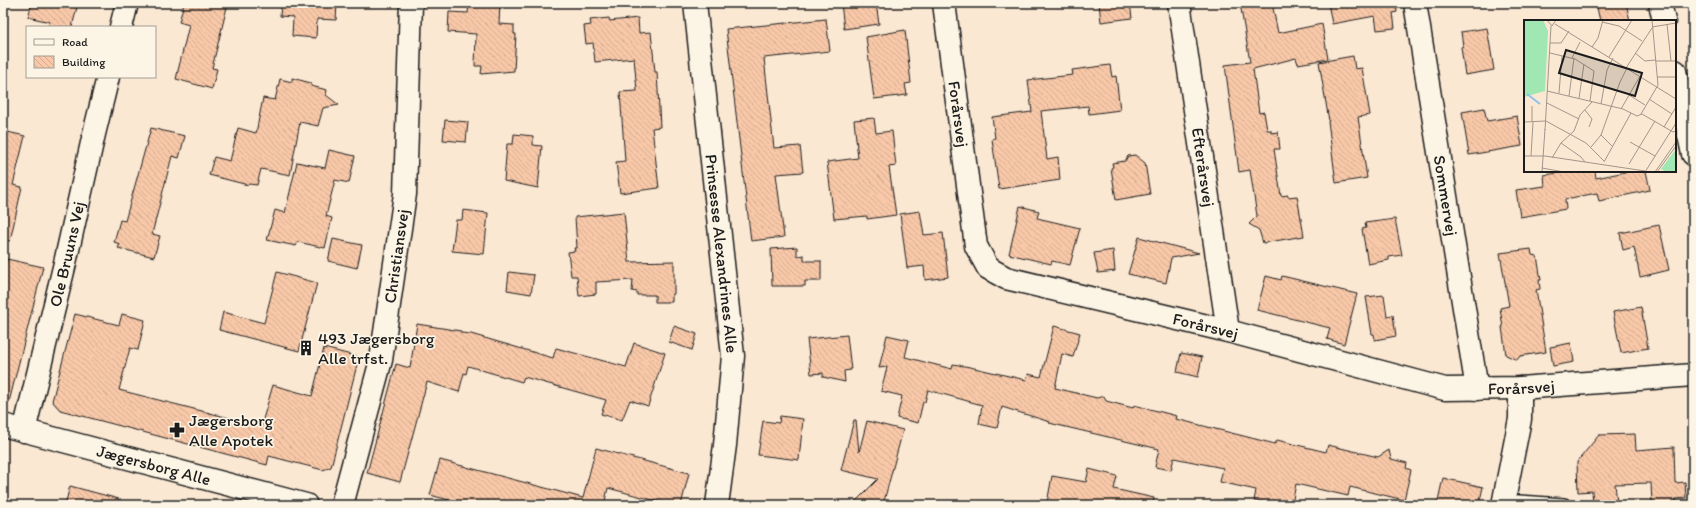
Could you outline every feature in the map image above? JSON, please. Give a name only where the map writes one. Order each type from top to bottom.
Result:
[{"type":"street","points":[[121,26],[127,3]]},
{"type":"street","name":"Christiansvej","points":[[342,505],[381,360],[405,194],[411,3]]},
{"type":"street","name":"Prinsesse Alexandrines Alle","points":[[696,3],[733,356],[725,445],[717,505]]},
{"type":"street","name":"Forårsvej","points":[[944,3],[976,246],[988,268],[1006,278],[1228,332],[1445,389],[1520,388],[1693,375]]},
{"type":"street","name":"Efterårsvej","points":[[1179,3],[1228,332]]},
{"type":"street","name":"Sommervej","points":[[1415,3],[1477,389]]},
{"type":"street","points":[[1660,3],[1664,20]]},
{"type":"street","points":[[1676,76],[1693,154]]},
{"type":"street","name":"Ole Bruuns Vej","points":[[24,431],[108,78]]},
{"type":"street","points":[[1503,503],[1520,419],[1520,388]]},
{"type":"street","name":"Jægersborg Alle","points":[[3,425],[306,505]]},
{"type":"lane","points":[[1503,503],[1564,505]]},
{"type":"building","points":[[32,3],[59,3],[77,7],[72,26],[48,26],[50,22],[28,17]]},
{"type":"building","points":[[184,3],[228,3],[212,68],[217,69],[212,89],[176,79],[189,25],[179,22]]},
{"type":"building","points":[[281,3],[337,3],[336,20],[317,19],[316,38],[292,36],[293,17],[280,16]]},
{"type":"building","points":[[469,3],[500,3],[499,24],[514,25],[514,34],[516,34],[514,71],[481,74],[482,66],[475,66],[476,34],[448,32],[449,12],[468,13]]},
{"type":"building","points":[[841,3],[876,3],[879,24],[844,29]]},
{"type":"building","points":[[1099,3],[1130,3],[1132,18],[1101,22]]},
{"type":"building","points":[[1240,3],[1272,3],[1278,33],[1322,24],[1328,59],[1298,64],[1296,58],[1253,69],[1259,113],[1264,112],[1267,130],[1271,130],[1271,133],[1278,132],[1280,149],[1274,149],[1281,196],[1297,196],[1304,236],[1263,243],[1259,230],[1249,224],[1257,216],[1250,170],[1239,172],[1225,65],[1250,62]]},
{"type":"building","points":[[1328,3],[1396,3],[1397,12],[1393,13],[1395,28],[1377,30],[1375,16],[1332,24]]},
{"type":"building","points":[[1596,3],[1626,3],[1630,20],[1600,20]]},
{"type":"building","points":[[609,18],[610,21],[638,18],[639,33],[651,32],[655,72],[657,72],[660,127],[652,128],[659,188],[620,193],[616,162],[625,161],[620,92],[637,91],[634,58],[595,62],[593,43],[586,44],[584,26],[591,25],[590,20]]},
{"type":"building","points":[[826,19],[830,51],[764,58],[774,148],[800,146],[803,172],[776,174],[784,237],[751,241],[726,29]]},
{"type":"building","points":[[1487,28],[1494,70],[1465,75],[1461,47],[1463,46],[1461,32]]},
{"type":"building","points":[[905,30],[911,83],[905,84],[907,95],[874,99],[866,37]]},
{"type":"building","points":[[1353,56],[1355,69],[1362,68],[1370,115],[1358,117],[1367,178],[1336,183],[1329,121],[1319,62]]},
{"type":"building","points":[[1110,65],[1112,77],[1116,76],[1120,110],[1089,114],[1088,106],[1041,111],[1047,159],[1058,157],[1060,180],[999,189],[992,139],[995,138],[992,117],[1032,112],[1028,80],[1073,75],[1072,70]]},
{"type":"building","points":[[292,78],[311,83],[311,86],[327,90],[326,95],[339,105],[323,108],[318,126],[300,122],[290,175],[261,169],[257,185],[248,185],[209,175],[214,157],[230,161],[238,128],[256,133],[263,98],[275,100],[280,79],[292,82]]},
{"type":"building","points":[[1484,108],[1487,121],[1517,116],[1522,146],[1469,155],[1462,112]]},
{"type":"building","points":[[874,118],[876,133],[892,131],[896,166],[889,167],[896,215],[867,219],[867,216],[834,219],[827,162],[858,158],[854,120]]},
{"type":"building","points":[[445,120],[468,122],[466,142],[443,140]]},
{"type":"building","points":[[151,128],[185,136],[179,158],[172,156],[152,234],[160,236],[154,257],[118,248],[120,244],[114,242],[120,220],[125,221]]},
{"type":"building","points":[[3,131],[25,136],[13,185],[22,187],[10,241],[3,240]]},
{"type":"building","points":[[514,134],[533,136],[533,145],[542,146],[538,188],[504,181],[507,144],[513,144]]},
{"type":"building","points":[[329,150],[355,156],[349,183],[335,180],[326,216],[332,218],[325,248],[298,242],[296,246],[267,240],[275,210],[285,213],[297,162],[325,168]]},
{"type":"building","points":[[1135,155],[1145,163],[1150,194],[1116,200],[1111,168],[1113,167],[1112,163],[1125,161],[1128,156]]},
{"type":"building","points":[[1565,172],[1595,172],[1596,178],[1625,172],[1646,172],[1650,190],[1599,201],[1597,193],[1565,199],[1566,209],[1520,217],[1516,190],[1545,186],[1544,175]]},
{"type":"building","points":[[1020,206],[1039,211],[1037,218],[1080,228],[1070,265],[1052,261],[1051,264],[1009,254]]},
{"type":"building","points":[[463,210],[488,213],[484,254],[452,251],[456,220],[462,220]]},
{"type":"building","points":[[920,211],[924,235],[943,233],[948,277],[925,280],[924,266],[907,268],[900,214]]},
{"type":"building","points":[[624,212],[629,262],[674,261],[674,294],[672,295],[672,302],[655,302],[655,295],[637,295],[637,292],[632,291],[633,280],[596,282],[596,294],[579,296],[577,276],[571,276],[568,252],[575,251],[574,248],[577,248],[575,217]]},
{"type":"building","points":[[1395,219],[1402,255],[1389,257],[1389,260],[1368,264],[1362,229],[1366,228],[1365,223]]},
{"type":"building","points":[[1659,225],[1669,270],[1640,277],[1634,247],[1623,250],[1620,233]]},
{"type":"building","points":[[1139,237],[1199,253],[1171,258],[1166,283],[1128,274]]},
{"type":"building","points":[[333,239],[362,245],[357,268],[328,261]]},
{"type":"building","points":[[797,247],[797,256],[804,255],[804,261],[821,261],[821,281],[805,281],[805,286],[772,286],[771,249]]},
{"type":"building","points":[[1531,249],[1532,255],[1537,256],[1541,280],[1539,280],[1540,289],[1536,290],[1546,352],[1520,356],[1517,360],[1506,355],[1500,308],[1509,306],[1500,253]]},
{"type":"building","points":[[1113,250],[1115,271],[1098,273],[1094,253]]},
{"type":"building","points":[[7,259],[43,267],[9,402],[3,401],[3,273]]},
{"type":"building","points":[[277,272],[317,283],[299,351],[219,330],[223,312],[264,323]]},
{"type":"building","points":[[509,272],[534,275],[531,294],[507,290]]},
{"type":"building","points":[[1266,276],[1281,280],[1282,276],[1357,294],[1344,344],[1327,339],[1330,328],[1257,310]]},
{"type":"building","points":[[1384,295],[1387,316],[1393,315],[1396,336],[1375,340],[1374,334],[1372,334],[1366,297]]},
{"type":"building","points":[[1641,307],[1648,348],[1621,353],[1613,312]]},
{"type":"building","points":[[75,314],[119,325],[122,314],[145,320],[138,350],[130,348],[119,390],[261,426],[273,385],[312,396],[324,348],[359,357],[331,467],[323,470],[269,456],[267,465],[60,410],[52,401]]},
{"type":"building","points":[[417,324],[461,331],[461,333],[471,334],[553,358],[556,348],[626,367],[634,343],[665,353],[648,406],[630,400],[622,420],[601,414],[606,400],[524,377],[522,382],[468,366],[466,374],[464,373],[459,392],[427,382],[400,482],[367,473],[396,364],[410,368]]},
{"type":"building","points":[[674,326],[697,334],[692,350],[669,342]]},
{"type":"building","points":[[1054,326],[1080,333],[1073,357],[1062,354],[1055,388],[1097,398],[1104,396],[1106,401],[1133,408],[1134,405],[1177,416],[1176,419],[1275,444],[1277,440],[1326,452],[1328,445],[1378,457],[1389,450],[1391,459],[1407,463],[1406,468],[1411,470],[1404,500],[1350,487],[1348,496],[1296,484],[1292,504],[1254,501],[1256,490],[1220,482],[1223,468],[1174,458],[1171,470],[1155,467],[1159,449],[1049,423],[1050,422],[1002,407],[997,428],[979,424],[982,405],[928,390],[925,402],[923,402],[918,423],[897,418],[902,396],[881,391],[887,367],[879,368],[887,335],[909,340],[905,357],[952,369],[953,364],[1026,380],[1028,374],[1041,377]]},
{"type":"building","points":[[847,335],[851,370],[844,371],[845,382],[823,377],[823,373],[811,374],[807,339]]},
{"type":"building","points":[[1571,343],[1574,362],[1553,366],[1550,347]]},
{"type":"building","points":[[1181,353],[1202,357],[1198,377],[1177,372]]},
{"type":"building","points":[[780,416],[803,419],[799,460],[758,455],[763,421],[779,423]]},
{"type":"building","points":[[854,420],[856,420],[859,452],[867,421],[903,430],[883,505],[852,505],[878,479],[841,470]]},
{"type":"building","points":[[1635,434],[1636,450],[1674,447],[1675,483],[1685,482],[1686,498],[1676,499],[1676,505],[1652,505],[1651,483],[1615,484],[1617,503],[1593,505],[1592,491],[1578,492],[1577,462],[1599,435]]},
{"type":"building","points":[[596,448],[689,473],[681,505],[672,505],[608,488],[604,505],[468,505],[430,495],[440,460],[583,498]]},
{"type":"building","points":[[1089,469],[1117,476],[1114,489],[1154,498],[1153,505],[1058,505],[1047,503],[1052,476],[1086,482]]},
{"type":"building","points":[[1443,478],[1483,487],[1479,505],[1437,505]]},
{"type":"building","points":[[70,486],[119,499],[119,505],[65,505]]},
{"type":"place","name":"493 Jægersborg Alle trfst.","points":[[306,348]]},
{"type":"place","name":"Jægersborg Alle Apotek","points":[[177,430]]}]
